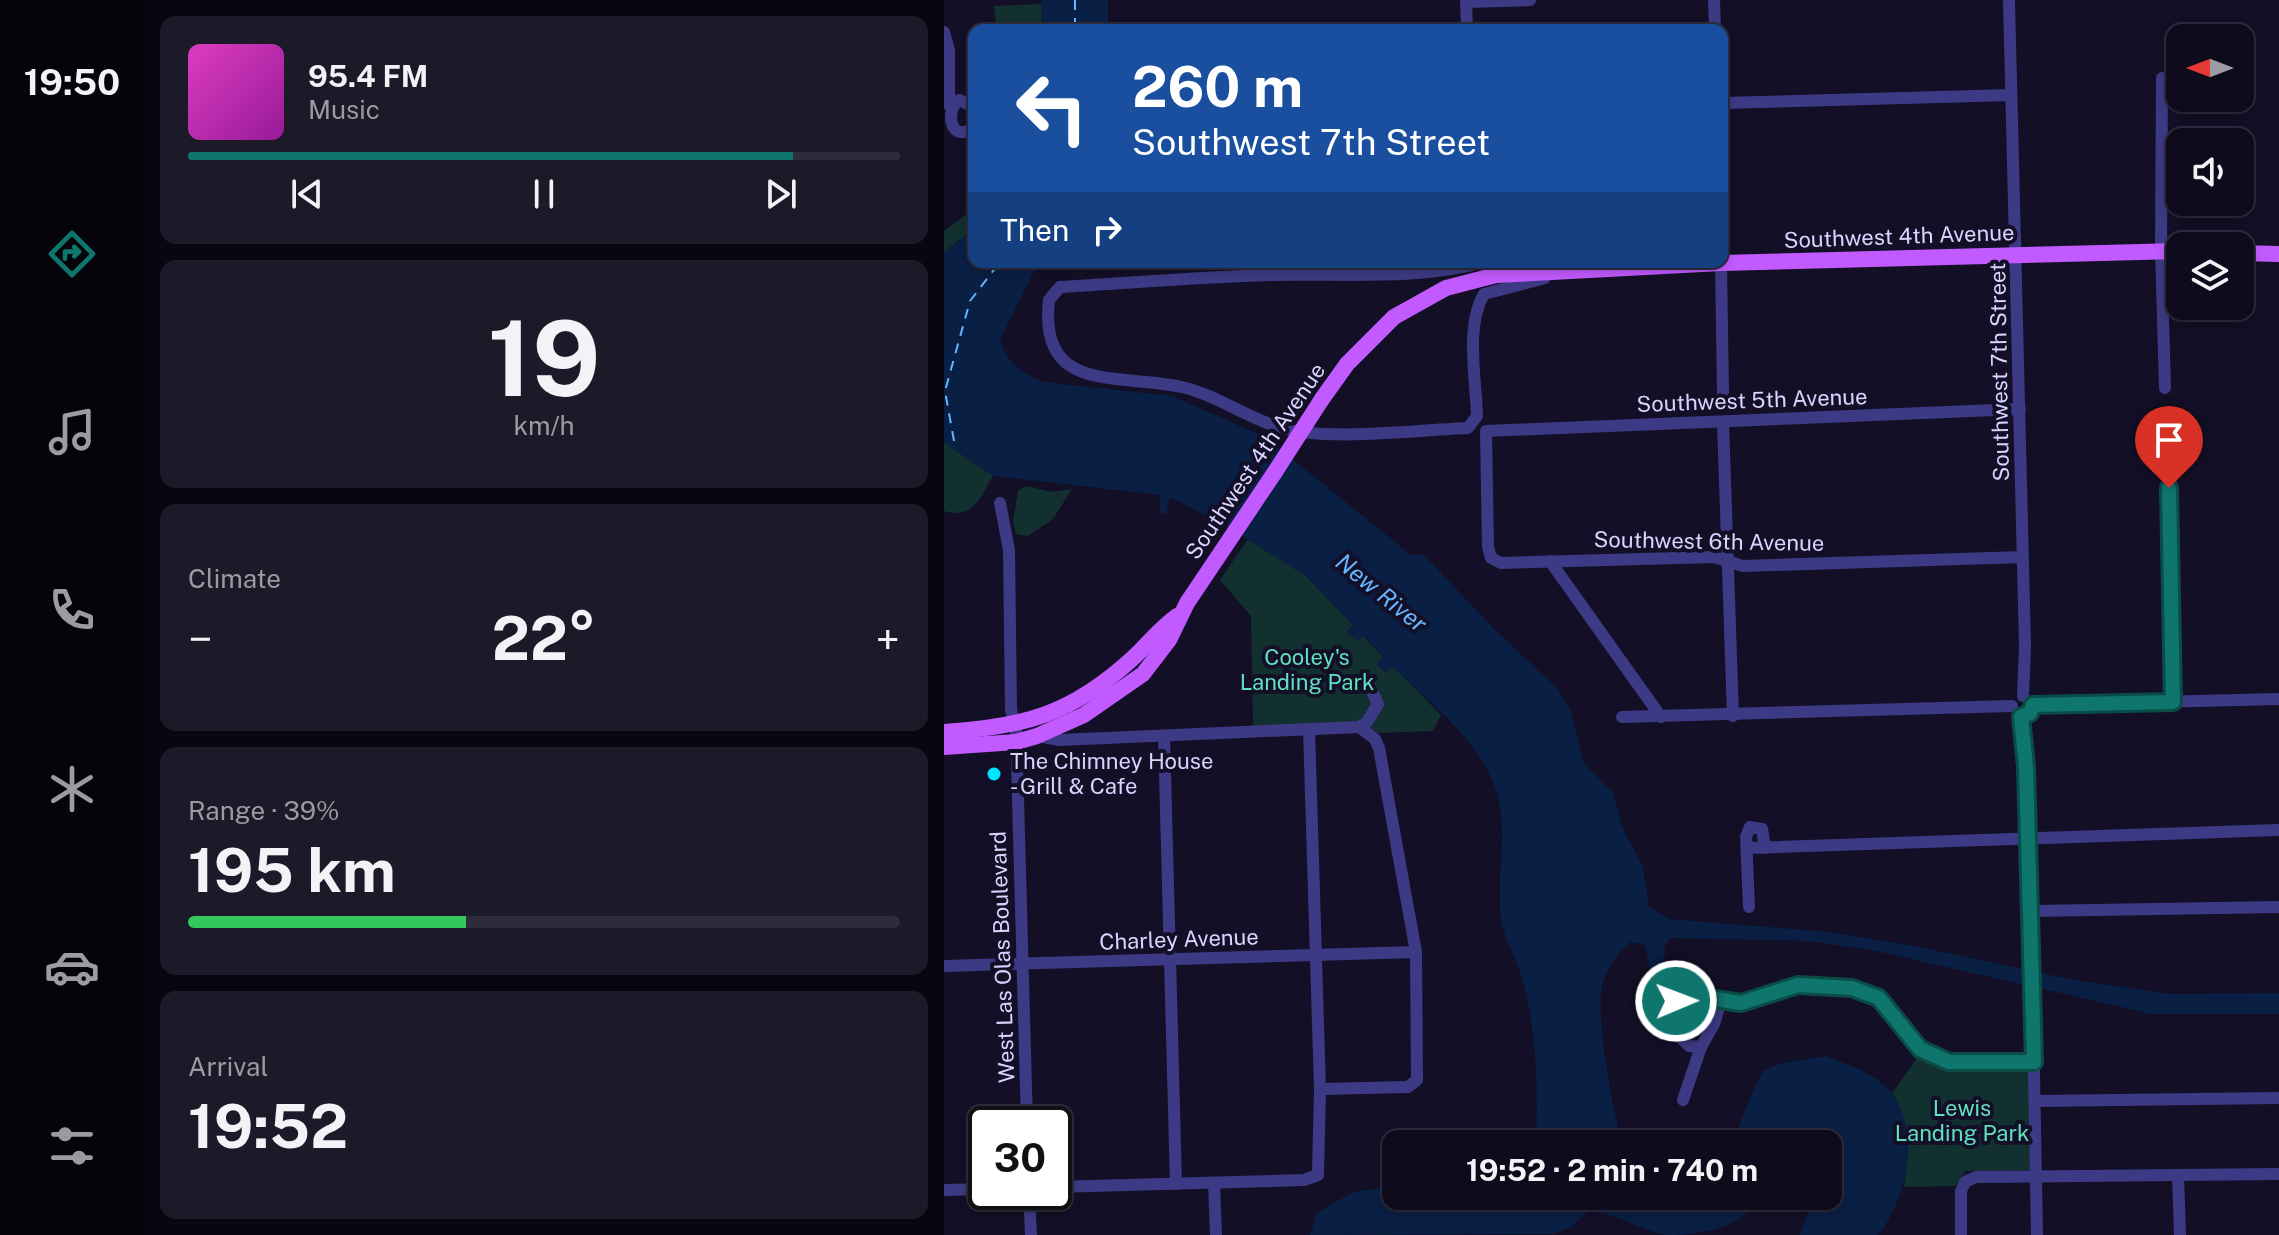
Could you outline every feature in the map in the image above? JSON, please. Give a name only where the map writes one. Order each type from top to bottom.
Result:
[{"type":"main road","name":"Southwest 4th Avenue","points":[[1728,263],[2166,250]]},
{"type":"main road","points":[[2254,253],[2279,254]]},
{"type":"main road","name":"Southwest 4th Avenue","points":[[1016,734],[1037,736],[1084,715],[1143,674],[1169,640],[1185,608],[1322,399],[1370,338],[1422,300],[1471,279],[1562,268]]},
{"type":"main road","points":[[944,747],[1016,734],[1061,710],[1098,687],[1185,608]]},
{"type":"main road","points":[[944,732],[1016,734]]},
{"type":"street","points":[[1467,24],[1466,1],[1530,0]]},
{"type":"street","points":[[1715,0],[1715,24]]},
{"type":"street","name":"Southwest 7th Street","points":[[2009,0],[2023,557],[2023,696]]},
{"type":"street","points":[[944,32],[949,50],[949,105],[945,125],[960,133],[968,130]]},
{"type":"street","points":[[2162,78],[2161,250],[2165,388]]},
{"type":"street","points":[[1728,103],[2011,95]]},
{"type":"street","points":[[949,105],[964,100],[968,103]]},
{"type":"street","points":[[1425,268],[1364,274],[1267,269],[1060,287],[1049,300],[1049,334],[1060,357],[1079,373],[1184,387],[1279,427],[1362,432],[1468,428],[1477,416],[1474,320],[1479,302],[1484,294],[1545,278],[1562,268]]},
{"type":"street","points":[[1721,268],[1723,394]]},
{"type":"street","name":"Southwest 5th Avenue","points":[[1491,558],[1488,547],[1486,431],[2020,409]]},
{"type":"street","points":[[1723,422],[1733,716]]},
{"type":"street","points":[[2168,427],[2173,702]]},
{"type":"street","name":"West Las Olas Boulevard","points":[[1000,503],[1009,550],[1011,710],[1016,734],[1026,1106]]},
{"type":"street","name":"Southwest 6th Avenue","points":[[1491,558],[1501,563],[1714,557],[1743,566],[2023,557]]},
{"type":"street","points":[[1550,561],[1661,717]]},
{"type":"street","points":[[1037,736],[1060,740],[1359,727],[1367,722],[1378,704],[1369,684]]},
{"type":"street","points":[[2021,717],[2015,714],[2012,706],[2016,698],[2023,696],[2033,705],[2279,699]]},
{"type":"street","points":[[2021,717],[2030,713],[2033,705]]},
{"type":"street","points":[[1622,717],[2012,706]]},
{"type":"street","points":[[2021,717],[2031,911],[2037,1235]]},
{"type":"street","points":[[1320,1089],[1408,1087],[1417,1080],[1416,952],[1399,848],[1375,739],[1359,727]]},
{"type":"street","points":[[1072,1187],[1304,1180],[1318,1175],[1320,1089],[1309,729]]},
{"type":"street","points":[[1164,736],[1176,1184]]},
{"type":"street","points":[[1749,907],[1746,834],[1754,826],[1762,829],[1765,848]]},
{"type":"street","points":[[1748,848],[2028,841],[2279,830]]},
{"type":"street","points":[[2031,911],[2279,907]]},
{"type":"street","name":"Charley Avenue","points":[[944,966],[1416,952]]},
{"type":"street","points":[[1701,1047],[1689,1046],[1677,1034],[1676,1001],[1689,995],[1741,1003],[1798,985],[1852,988],[1879,998],[1920,1049],[1949,1062],[2034,1062]]},
{"type":"street","points":[[1683,1100],[1721,1001]]},
{"type":"street","points":[[2036,1101],[2279,1098]]},
{"type":"street","points":[[1961,1235],[1961,1191],[1965,1182],[1976,1177],[2279,1174]]},
{"type":"street","points":[[2178,1176],[2180,1235]]},
{"type":"street","points":[[1214,1183],[1216,1235]]},
{"type":"street","points":[[944,1190],[968,1189]]},
{"type":"street","points":[[1030,1210],[1031,1235]]},
{"type":"green space","points":[[1041,4],[1043,24],[996,24],[994,6]]},
{"type":"green space","points":[[968,213],[968,234],[944,252],[944,231]]},
{"type":"green space","points":[[944,442],[993,476],[969,510],[944,511]]},
{"type":"green space","points":[[1026,486],[1052,492],[1072,489],[1053,519],[1028,536],[1016,534],[1013,522],[1018,491]]},
{"type":"green space","name":"Cooley's Landing Park","points":[[1248,539],[1306,576],[1353,625],[1347,632],[1357,641],[1363,636],[1383,657],[1377,664],[1386,672],[1393,666],[1441,715],[1433,731],[1378,733],[1364,725],[1253,727],[1251,616],[1220,580]]},
{"type":"green space","name":"Lewis Landing Park","points":[[1920,1054],[1945,1070],[2030,1068],[2033,1170],[1966,1171],[1955,1186],[1904,1187],[1909,1139],[1892,1093]]},
{"type":"water","points":[[1041,0],[1108,0],[1108,23],[1176,22],[1176,24],[1043,24]]},
{"type":"water","name":"New River","points":[[968,234],[968,268],[1036,268],[1000,340],[1011,361],[1022,371],[1044,382],[1172,396],[1265,437],[1411,555],[1424,555],[1494,629],[1557,688],[1570,709],[1584,763],[1613,793],[1623,829],[1643,867],[1649,906],[1669,919],[1829,932],[1915,946],[2069,979],[2169,994],[2279,993],[2279,1014],[2152,1014],[1876,951],[1810,941],[1670,938],[1665,945],[1664,968],[1650,969],[1645,945],[1631,942],[1610,965],[1601,996],[1606,1062],[1619,1130],[1536,1130],[1536,1080],[1530,1016],[1521,975],[1500,912],[1500,806],[1488,772],[1466,738],[1393,667],[1386,672],[1377,664],[1383,656],[1364,636],[1357,641],[1347,632],[1353,625],[1306,576],[1221,523],[1170,497],[1166,514],[1160,513],[1160,495],[993,476],[944,442],[944,252]]},
{"type":"water","points":[[1825,1056],[1876,1079],[1890,1091],[1900,1107],[1906,1125],[1907,1164],[1897,1203],[1878,1235],[1800,1235],[1808,1210],[1842,1210],[1842,1130],[1737,1130],[1764,1071],[1785,1063]]},
{"type":"water","points":[[1382,1187],[1382,1210],[1751,1210],[1720,1228],[1679,1235],[1665,1235],[1608,1215],[1588,1212],[1571,1227],[1554,1234],[1310,1235],[1317,1213],[1353,1192]]},
{"type":"ferry route","points":[[1075,0],[1075,24]]},
{"type":"ferry route","points":[[954,441],[945,391],[970,301],[995,268]]},
{"type":"place","name":"The Chimney House - Grill & Cafe","points":[[994,774]]},
{"type":"route","points":[[1676,1001],[1689,995],[1741,1003],[1798,985],[1852,988],[1879,998],[1896,1023],[1920,1049],[1949,1062],[2034,1062],[2026,767],[2021,717],[2030,713],[2033,705],[2173,702],[2169,488]]}]
